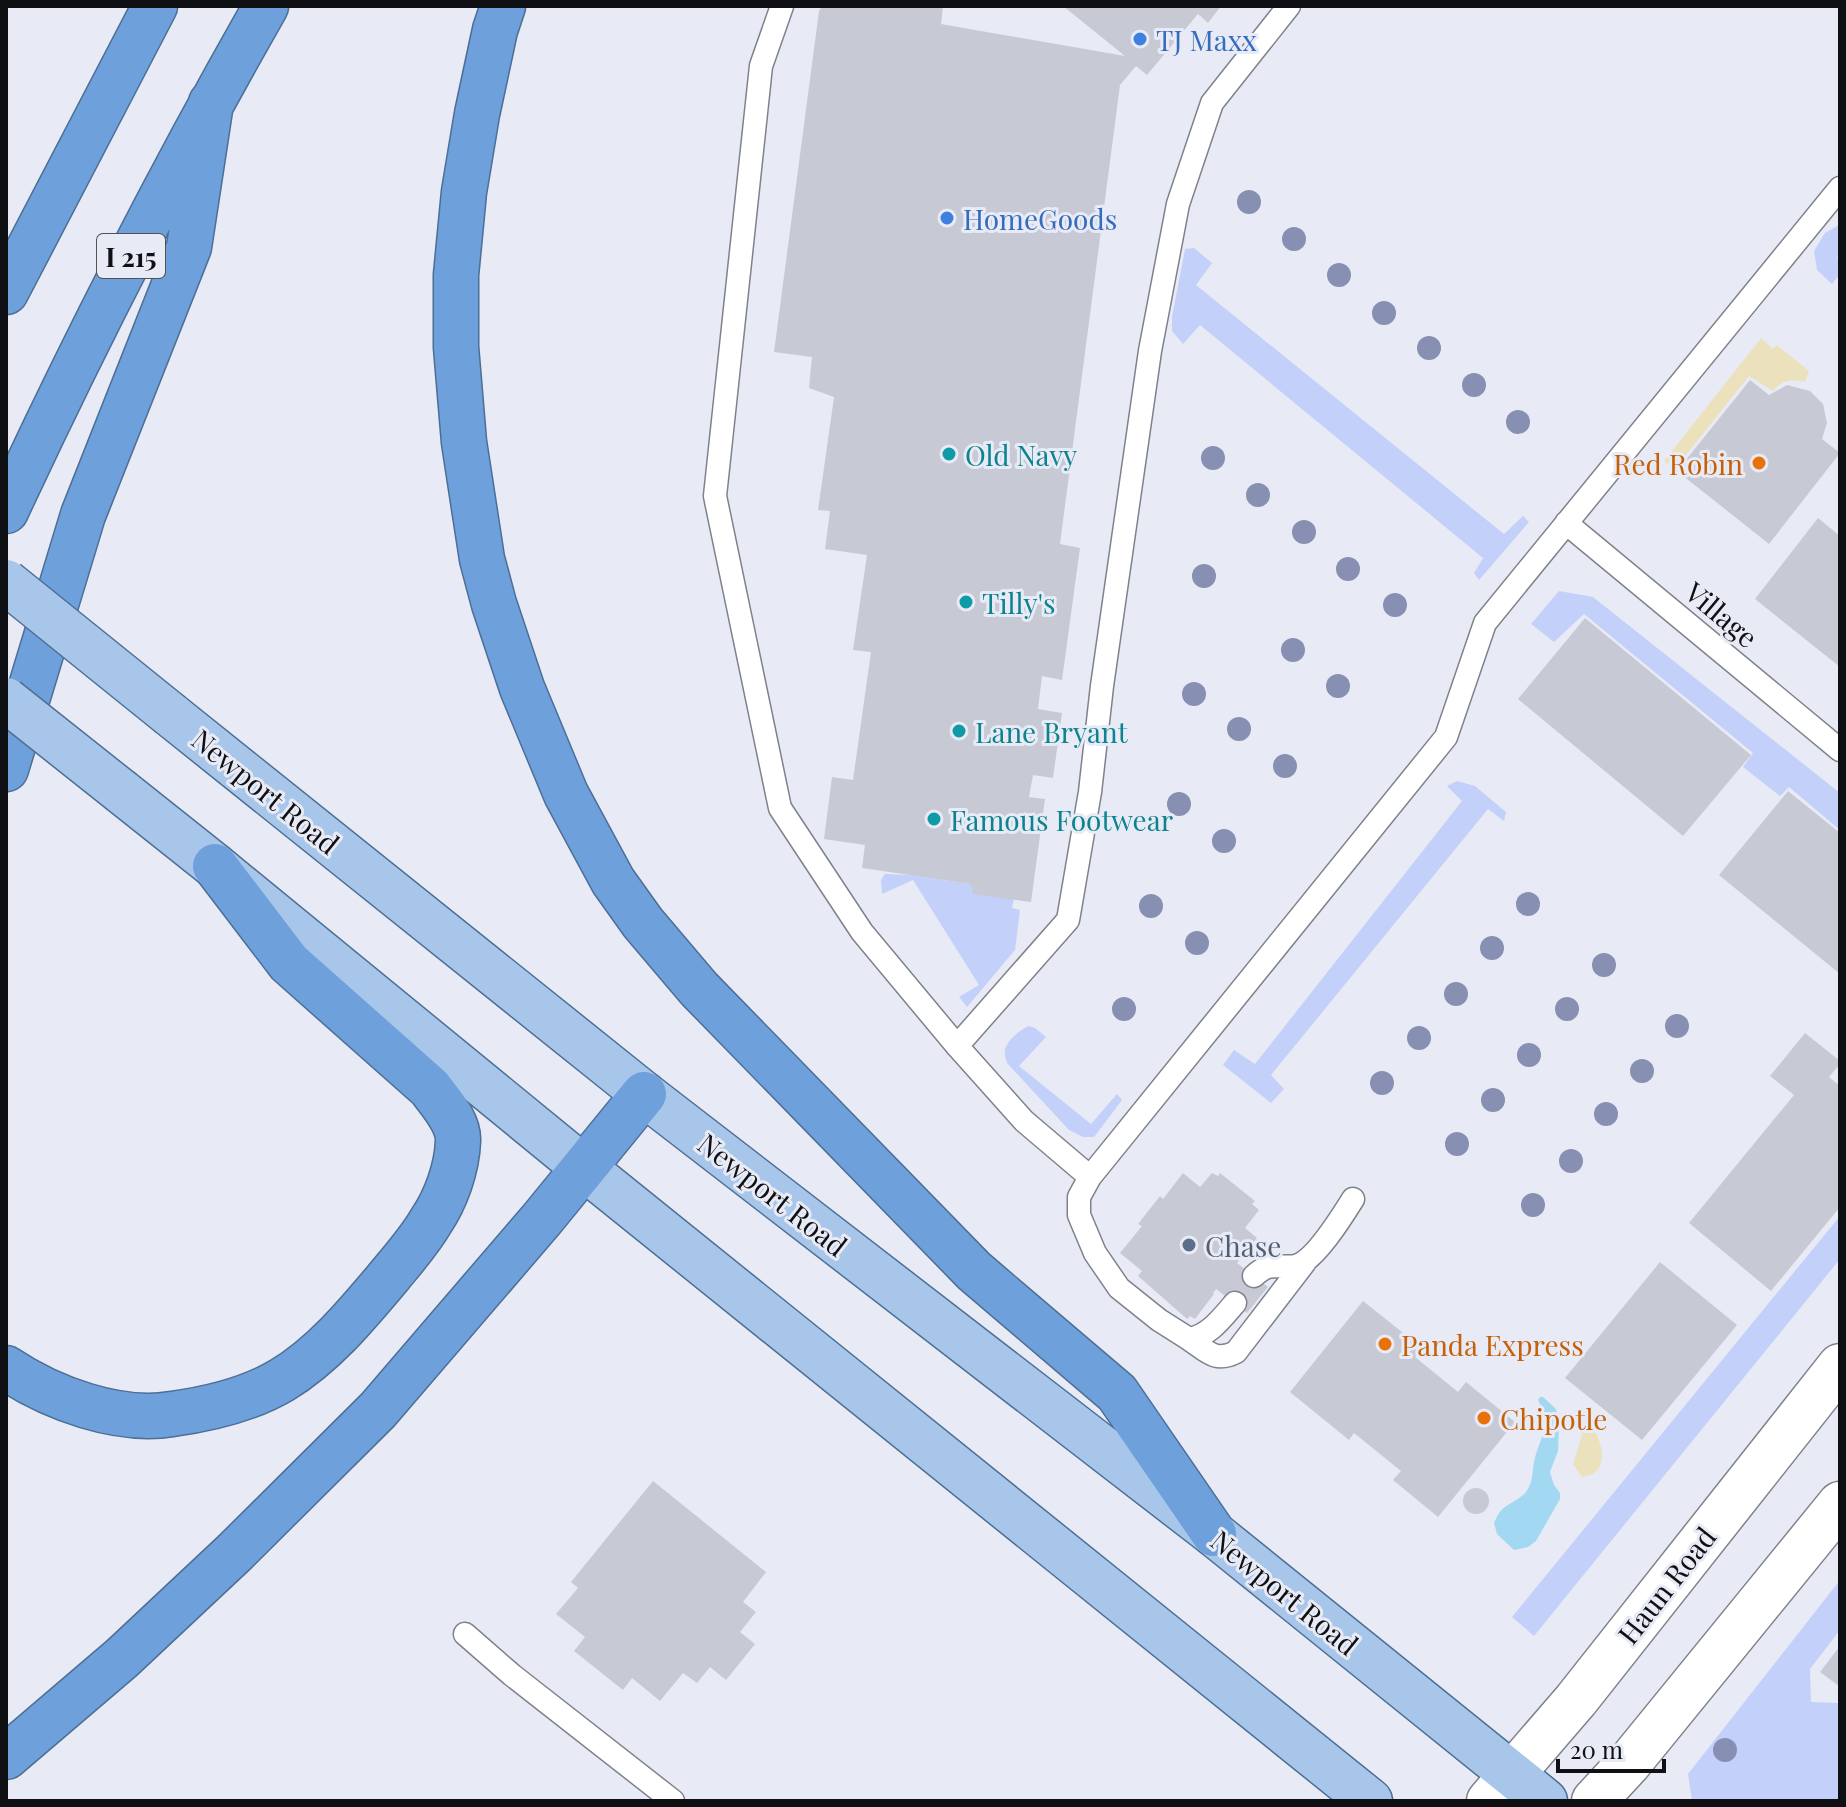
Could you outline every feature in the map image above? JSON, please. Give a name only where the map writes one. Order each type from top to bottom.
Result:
[{"type":"highway","points":[[6,292],[155,6]]},
{"type":"highway","name":"I 215","points":[[6,511],[154,208],[266,6]]},
{"type":"highway","points":[[503,6],[477,114],[464,192],[456,275],[456,347],[464,442],[482,559],[522,688],[566,794],[613,881],[643,923],[699,989],[974,1271],[1117,1393],[1214,1534]]},
{"type":"highway","points":[[6,769],[83,515],[189,247],[211,103]]},
{"type":"highway","points":[[6,1368],[62,1399],[102,1410],[136,1414],[171,1415],[245,1396],[279,1382],[321,1350],[409,1253],[432,1221],[445,1194],[455,1164],[459,1138],[448,1112],[430,1088],[289,963],[215,866]]},
{"type":"highway","points":[[6,1757],[122,1658],[234,1553],[378,1410],[644,1094]]},
{"type":"main road","name":"Newport Road","points":[[6,582],[644,1094],[1214,1534],[1515,1792]]},
{"type":"main road","points":[[6,700],[1370,1801]]},
{"type":"main road","name":"Haun Road","points":[[1515,1792],[1576,1700],[1840,1366]]},
{"type":"main road","points":[[1594,1801],[1629,1763],[1840,1504]]},
{"type":"lane","points":[[782,6],[761,66],[715,496],[780,808],[862,932],[957,1046],[1024,1121],[1090,1177]]},
{"type":"lane","points":[[957,1046],[1068,920],[1090,792],[1150,351],[1178,204],[1212,103],[1289,6]]},
{"type":"lane","points":[[1353,1199],[1339,1222],[1236,1352],[1226,1357],[1215,1356],[1159,1320],[1119,1288],[1095,1253],[1079,1215],[1079,1197],[1090,1177],[1446,737],[1485,623],[1840,188]]},
{"type":"lane","name":"Village","points":[[1566,523],[1840,750]]},
{"type":"lane","points":[[1254,1276],[1263,1268],[1296,1266],[1305,1262]]},
{"type":"lane","points":[[1189,1339],[1212,1329],[1235,1303]]},
{"type":"lane","points":[[465,1634],[512,1675],[673,1801]]},
{"type":"shaded area","points":[[1839,225],[1840,253],[1837,258],[1840,274],[1832,284],[1817,270],[1814,251],[1825,233]]},
{"type":"shaded area","points":[[1194,248],[1212,263],[1196,285],[1504,534],[1523,516],[1529,522],[1479,580],[1474,573],[1483,558],[1200,325],[1183,344],[1172,331],[1172,317],[1185,249]]},
{"type":"shaded area","points":[[1559,591],[1593,597],[1840,793],[1840,830],[1789,787],[1780,796],[1743,767],[1753,753],[1584,614],[1554,642],[1531,624]]},
{"type":"shaded area","points":[[1457,781],[1475,786],[1506,812],[1504,821],[1488,809],[1271,1075],[1284,1089],[1271,1103],[1223,1065],[1234,1050],[1255,1064],[1462,801],[1447,786]]},
{"type":"shaded area","points":[[885,874],[971,884],[1014,899],[1012,908],[1020,910],[1015,950],[967,1007],[959,997],[979,985],[913,880],[882,894],[881,880]]},
{"type":"shaded area","points":[[1029,1026],[1046,1037],[1019,1066],[1091,1124],[1117,1094],[1122,1100],[1094,1137],[1083,1137],[1069,1130],[1007,1063],[1005,1052],[1008,1042]]},
{"type":"shaded area","points":[[1840,1216],[1840,1259],[1534,1636],[1512,1617]]},
{"type":"shaded area","points":[[1540,1397],[1556,1409],[1558,1451],[1550,1472],[1560,1499],[1536,1541],[1528,1547],[1514,1550],[1497,1534],[1494,1523],[1501,1510],[1524,1494],[1530,1485],[1544,1432]]},
{"type":"shaded area","points":[[1840,1580],[1840,1630],[1810,1669],[1811,1702],[1840,1703],[1840,1801],[1692,1801],[1688,1774]]},
{"type":"sand","points":[[1761,338],[1773,349],[1777,345],[1809,371],[1805,382],[1787,381],[1773,391],[1749,376],[1675,469],[1664,461]]},
{"type":"sand","points":[[1589,1424],[1596,1433],[1602,1457],[1598,1470],[1582,1477],[1573,1464],[1582,1435],[1581,1427]]},
{"type":"building","points":[[822,6],[943,6],[941,24],[1125,56],[1063,6],[1221,6],[1208,23],[1198,14],[1147,75],[1136,66],[1120,85],[1060,544],[1080,548],[1062,680],[1042,676],[1038,709],[1062,713],[1053,778],[1033,775],[1029,797],[1045,799],[1031,902],[973,894],[971,884],[862,868],[865,845],[824,839],[832,777],[853,780],[871,652],[853,650],[867,555],[825,549],[830,511],[818,510],[834,397],[809,388],[812,357],[774,352]]},
{"type":"building","name":"Red Robin","points":[[1750,380],[1769,395],[1787,385],[1810,391],[1823,404],[1827,423],[1822,439],[1840,453],[1769,544],[1677,471]]},
{"type":"building","points":[[1818,518],[1840,536],[1840,667],[1755,599]]},
{"type":"building","points":[[1585,618],[1751,755],[1683,836],[1518,699]]},
{"type":"building","points":[[1788,791],[1840,833],[1840,974],[1719,875]]},
{"type":"building","points":[[1805,1033],[1840,1061],[1829,1077],[1840,1086],[1840,1207],[1771,1291],[1689,1223],[1794,1095],[1770,1076]]},
{"type":"building","name":"Chase","points":[[1183,1173],[1200,1187],[1212,1173],[1218,1176],[1220,1173],[1255,1201],[1252,1204],[1259,1210],[1245,1228],[1257,1238],[1237,1263],[1268,1287],[1247,1313],[1216,1289],[1195,1319],[1190,1316],[1187,1319],[1138,1276],[1142,1271],[1120,1253],[1142,1226],[1138,1224],[1160,1196],[1163,1199]]},
{"type":"building","points":[[1660,1262],[1737,1325],[1642,1440],[1565,1378]]},
{"type":"building","points":[[1363,1301],[1422,1348],[1415,1357],[1458,1392],[1466,1382],[1515,1422],[1438,1517],[1393,1480],[1401,1471],[1354,1433],[1349,1440],[1290,1392]]},
{"type":"building","points":[[653,1481],[766,1572],[743,1602],[756,1612],[740,1632],[755,1644],[726,1680],[710,1667],[697,1683],[683,1673],[660,1701],[632,1678],[623,1690],[574,1651],[585,1637],[556,1614],[578,1588],[571,1582]]},
{"type":"building","points":[[1476,1488],[1485,1492],[1489,1501],[1485,1510],[1476,1514],[1467,1510],[1463,1501],[1467,1492]]},
{"type":"building","points":[[1840,1646],[1840,1687],[1820,1672]]},
{"type":"place","name":"TJ Maxx","points":[[1140,39]]},
{"type":"place","name":"HomeGoods","points":[[947,218]]},
{"type":"place","name":"Old Navy","points":[[949,454]]},
{"type":"place","name":"Red Robin","points":[[1759,463]]},
{"type":"place","name":"Tilly's","points":[[966,602]]},
{"type":"place","name":"Lane Bryant","points":[[959,731]]},
{"type":"place","name":"Famous Footwear","points":[[934,819]]},
{"type":"place","name":"Chase","points":[[1189,1245]]},
{"type":"place","name":"Panda Express","points":[[1385,1344]]},
{"type":"place","name":"Chipotle","points":[[1484,1418]]}]
